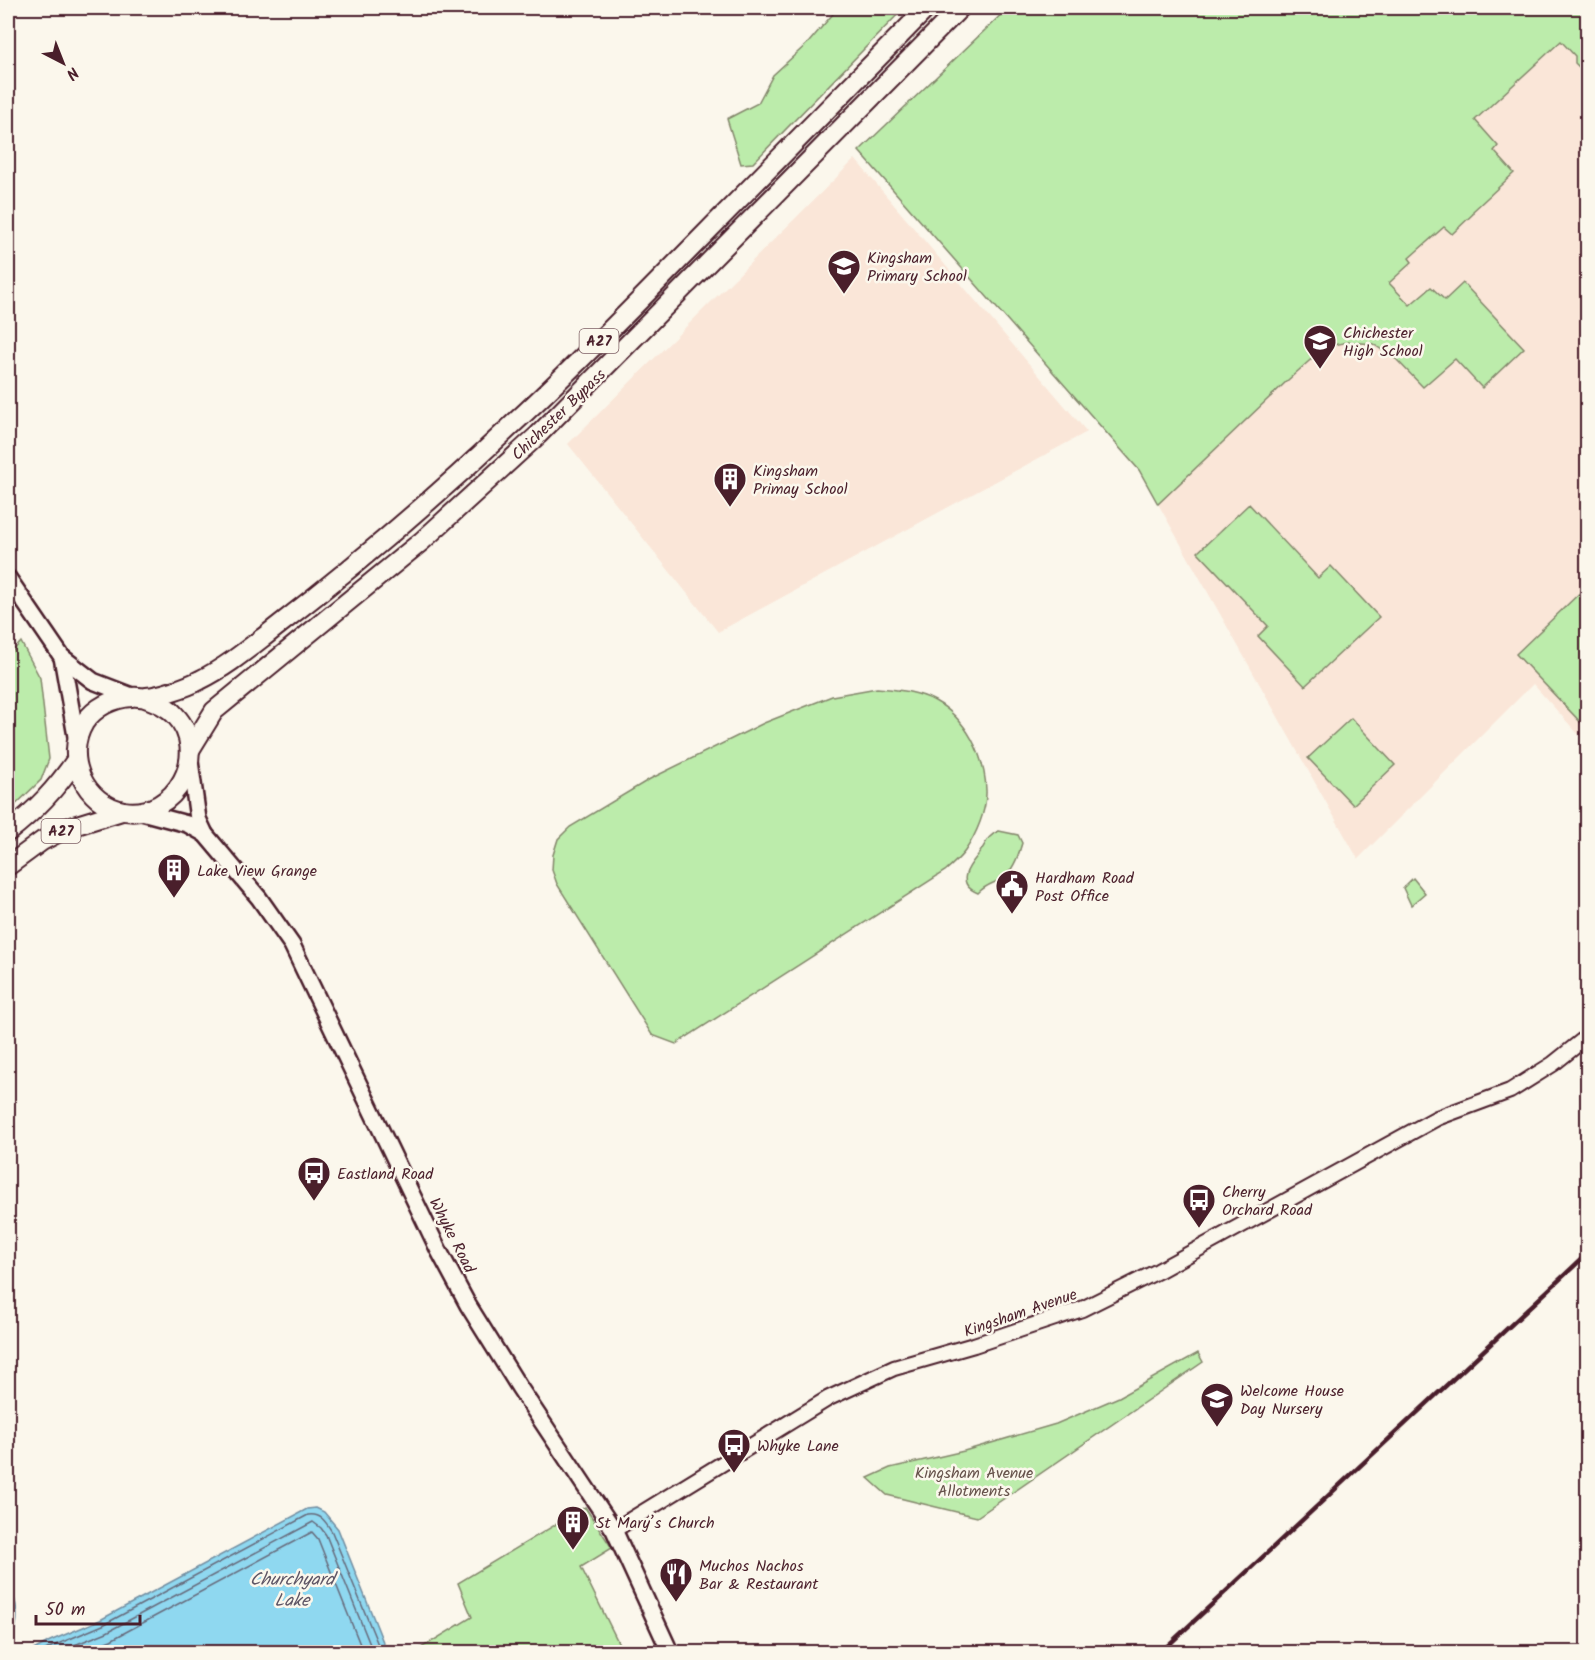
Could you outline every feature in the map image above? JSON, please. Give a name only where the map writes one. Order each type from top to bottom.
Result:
[{"type":"highway","name":"Chichester Bypass","points":[[139,697],[199,681],[247,649],[320,593],[459,474],[580,360],[927,8]]},
{"type":"highway","name":"Chichester Bypass","points":[[190,756],[214,711],[422,541],[538,435],[960,8]]},
{"type":"highway","points":[[139,697],[162,704],[177,716],[186,732],[190,756],[186,776],[178,790],[167,801],[153,808],[130,811],[105,804],[91,793],[81,778],[76,751],[84,724],[96,710],[113,700],[139,697]]},
{"type":"highway","name":"A27","points":[[8,832],[42,804],[58,786],[76,751]]},
{"type":"highway","name":"A27","points":[[8,866],[42,841],[67,828],[130,811]]},
{"type":"main road","points":[[8,578],[62,657],[93,681],[139,697]]},
{"type":"main road","points":[[62,657],[76,751]]},
{"type":"main road","name":"Whyke Road","points":[[190,756],[198,819],[205,834],[259,898],[292,945],[468,1305],[519,1387],[614,1530],[670,1653]]},
{"type":"main road","name":"Whyke Road","points":[[130,811],[165,817],[187,824],[205,834]]},
{"type":"street","name":"Kingsham Avenue","points":[[614,1530],[829,1398],[894,1368],[974,1346],[1082,1309],[1158,1271],[1437,1118],[1510,1091],[1554,1064],[1587,1036]]},
{"type":"shaded area","name":"Chichester High School","points":[[1008,8],[1587,8],[1587,744],[1533,684],[1358,859],[1139,470],[859,151]]},
{"type":"shaded area","name":"Kingsham Primary School","points":[[855,159],[1087,432],[718,632],[568,444]]},
{"type":"green space","points":[[838,8],[904,8],[753,163],[741,164],[727,119],[758,103],[773,75],[809,42]]},
{"type":"green space","points":[[1008,8],[1587,8],[1587,70],[1584,72],[1575,63],[1575,56],[1561,41],[1475,120],[1498,146],[1494,151],[1514,173],[1452,234],[1444,227],[1409,258],[1412,262],[1389,283],[1410,305],[1431,287],[1445,300],[1463,283],[1524,348],[1482,388],[1455,359],[1423,387],[1397,360],[1373,344],[1349,342],[1333,345],[1318,353],[1288,380],[1158,504],[1139,470],[859,151]]},
{"type":"green space","points":[[1249,504],[1318,578],[1331,566],[1379,617],[1305,686],[1258,636],[1268,626],[1198,552]]},
{"type":"green space","points":[[1587,586],[1587,729],[1516,654]]},
{"type":"green space","points":[[21,642],[40,678],[49,759],[41,780],[8,812],[8,656]]},
{"type":"green space","points":[[877,688],[914,693],[935,701],[956,717],[972,739],[982,764],[986,798],[980,822],[965,851],[945,871],[676,1044],[652,1035],[557,884],[552,870],[553,855],[558,839],[570,827],[650,779],[764,723],[832,696]]},
{"type":"green space","points":[[1351,718],[1395,765],[1353,805],[1308,758]]},
{"type":"green space","points":[[999,831],[1018,835],[1022,843],[1019,852],[1007,875],[978,893],[967,885],[966,875],[989,838]]},
{"type":"green space","points":[[1413,878],[1425,893],[1411,905],[1403,888]]},
{"type":"green space","name":"Kingsham Avenue Allotments","points":[[1198,1353],[1203,1362],[977,1517],[887,1495],[868,1478],[890,1468],[964,1451],[1056,1424],[1119,1397]]},
{"type":"green space","points":[[585,1507],[612,1548],[581,1567],[621,1648],[614,1652],[423,1652],[421,1648],[472,1617],[458,1583]]},
{"type":"water","name":"Churchyard Lake","points":[[316,1508],[324,1512],[338,1529],[387,1652],[30,1652],[100,1620],[307,1509]]},
{"type":"water","points":[[8,1578],[17,1618],[13,1634],[8,1641]]},
{"type":"railway","points":[[1161,1652],[1588,1253]]},
{"type":"place","name":"Kingsham Primary School","points":[[844,295]]},
{"type":"place","name":"Chichester High School","points":[[1320,370]]},
{"type":"place","name":"Kingsham Primay School","points":[[730,508]]},
{"type":"place","name":"Lake View Grange","points":[[174,899]]},
{"type":"place","name":"Hardham Road Post Office","points":[[1012,915]]},
{"type":"place","name":"Eastland Road","points":[[314,1202]]},
{"type":"place","name":"Cherry Orchard Road","points":[[1199,1229]]},
{"type":"place","name":"Welcome House Day Nursery","points":[[1217,1428]]},
{"type":"place","name":"Whyke Lane","points":[[734,1474]]},
{"type":"place","name":"St Mary’s Church","points":[[573,1551]]},
{"type":"place","name":"Muchos Nachos Bar & Restaurant","points":[[676,1603]]}]
